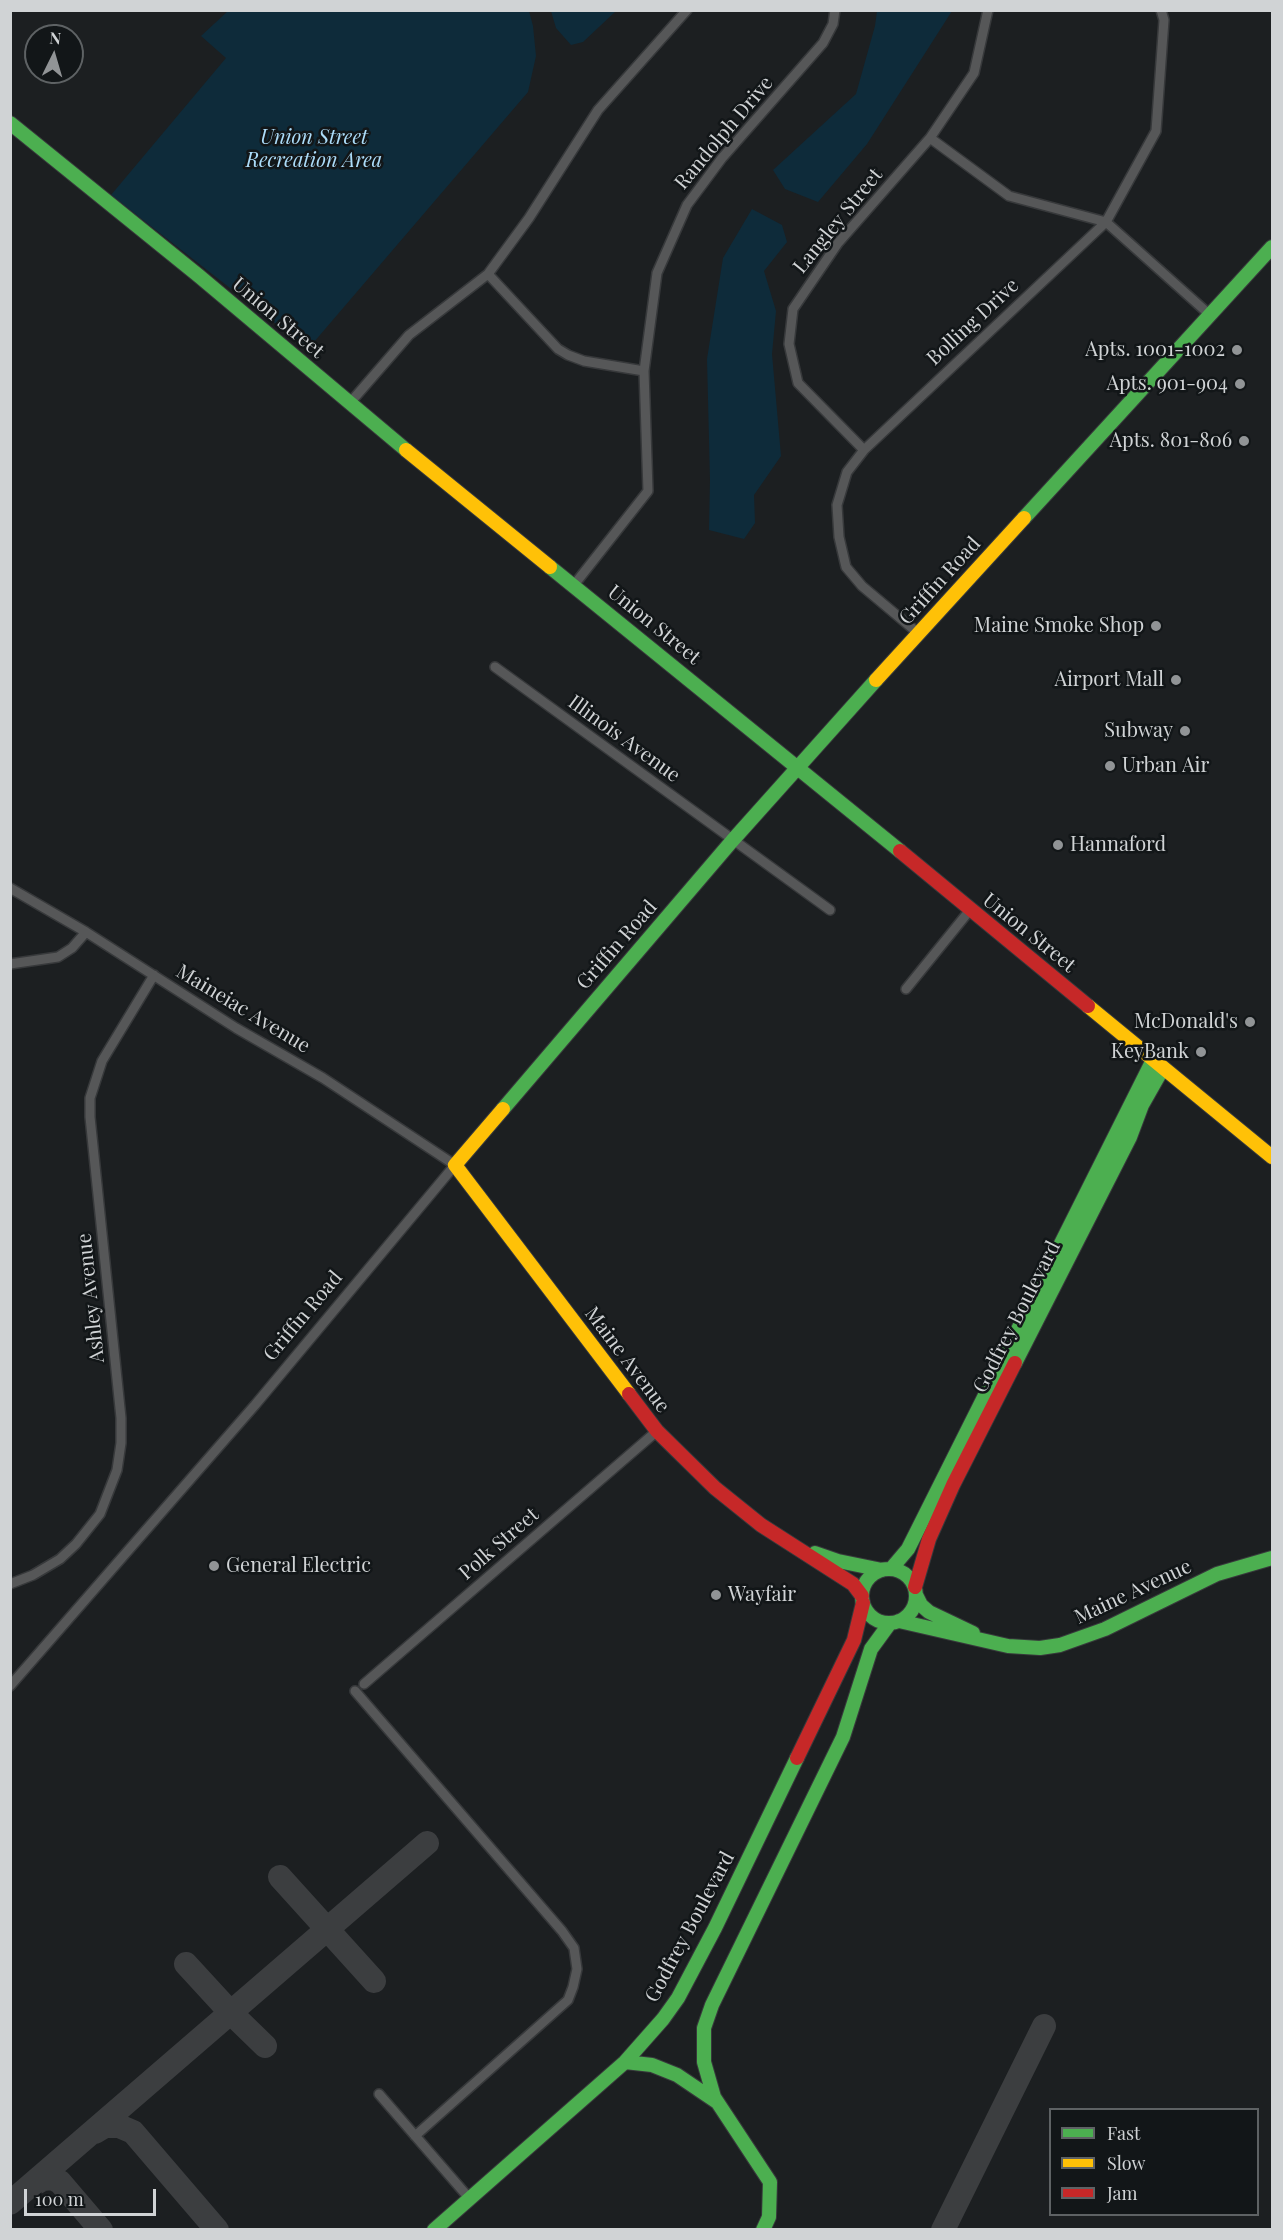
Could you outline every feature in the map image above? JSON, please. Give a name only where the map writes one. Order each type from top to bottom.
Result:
[{"type":"street","points":[[349,404],[409,335],[488,274],[529,218],[598,110],[687,10]]},
{"type":"street","name":"Randolph Drive","points":[[574,585],[648,490],[644,371],[657,273],[687,205],[722,158],[823,43],[833,24],[835,10]]},
{"type":"street","name":"Langley Street","points":[[864,450],[798,384],[789,344],[793,309],[838,243],[930,138],[974,73],[988,10]]},
{"type":"street","name":"Bolling Drive","points":[[918,633],[862,586],[846,567],[839,537],[837,505],[847,472],[864,450],[1106,222],[1156,131],[1164,20],[1161,10]]},
{"type":"street","name":"Union Street","points":[[10,123],[199,276],[349,404],[798,767],[1272,1157]]},
{"type":"street","points":[[930,138],[1009,196],[1106,222],[1210,315]]},
{"type":"street","name":"Griffin Road","points":[[10,1686],[255,1404],[455,1165],[732,841],[918,633],[1272,247]]},
{"type":"street","points":[[488,274],[558,349],[584,361],[644,371]]},
{"type":"street","name":"Illinois Avenue","points":[[495,667],[830,910]]},
{"type":"street","name":"Maineiac Avenue","points":[[10,888],[86,932],[236,1028],[323,1078],[455,1165]]},
{"type":"street","points":[[906,989],[970,910]]},
{"type":"street","points":[[10,964],[58,957],[72,948],[86,932]]},
{"type":"street","name":"Ashley Avenue","points":[[10,1584],[42,1570],[60,1559],[76,1544],[100,1514],[117,1470],[121,1443],[121,1418],[90,1117],[90,1098],[102,1061],[154,975]]},
{"type":"street","name":"Godfrey Boulevard","points":[[886,1570],[908,1550],[1158,1064]]},
{"type":"street","name":"Godfrey Boulevard","points":[[916,1591],[929,1539],[953,1485],[1130,1137],[1158,1064]]},
{"type":"street","name":"Maine Avenue","points":[[455,1165],[657,1431],[715,1488],[761,1525],[853,1584],[863,1599]]},
{"type":"street","name":"Polk Street","points":[[364,1684],[657,1431]]},
{"type":"street","name":"Maine Avenue","points":[[798,1549],[886,1570]]},
{"type":"street","name":"Maine Avenue","points":[[894,1622],[1008,1646],[1040,1648],[1060,1645],[1083,1638],[1217,1574],[1272,1558]]},
{"type":"street","points":[[763,2229],[769,2217],[770,2182],[718,2103],[707,2079],[702,2047],[704,2028],[712,2005],[843,1737],[871,1649],[894,1622],[912,1611],[916,1591],[906,1574],[886,1570],[874,1574],[867,1581],[863,1599],[870,1615],[876,1620],[894,1622]]},
{"type":"street","name":"Maine Avenue","points":[[916,1591],[921,1605],[944,1620],[1008,1646]]},
{"type":"street","name":"Godfrey Boulevard","points":[[434,2229],[625,2062],[663,2019],[678,1998],[715,1928],[854,1640],[863,1599]]},
{"type":"street","points":[[355,1691],[562,1931],[574,1948],[577,1969],[568,2000],[415,2136]]},
{"type":"street","points":[[625,2062],[652,2065],[677,2075],[718,2103]]},
{"type":"street","points":[[379,2094],[469,2198]]},
{"type":"green space","points":[[551,10],[616,11],[583,42],[571,45],[556,28]]},
{"type":"green space","name":"Union Street Recreation Area","points":[[228,11],[529,11],[533,26],[536,56],[528,92],[308,349],[111,195],[226,58],[201,36]]},
{"type":"green space","points":[[877,11],[952,11],[867,144],[818,202],[785,189],[773,170],[856,94]]},
{"type":"green space","points":[[752,209],[782,225],[787,242],[764,271],[776,311],[772,354],[781,456],[754,495],[755,523],[744,539],[709,530],[707,359],[723,258]]},
{"type":"taxiway","points":[[10,2203],[427,1843]]},
{"type":"taxiway","points":[[280,1877],[374,1981]]},
{"type":"taxiway","points":[[186,1964],[265,2046]]},
{"type":"taxiway","points":[[943,2230],[1044,2026]]},
{"type":"taxiway","points":[[95,2132],[105,2126],[119,2126],[133,2132],[217,2230]]},
{"type":"taxiway","points":[[31,2186],[43,2179],[52,2178],[60,2182],[101,2230]]},
{"type":"traffic: fast","points":[[10,123],[199,276],[406,450]]},
{"type":"traffic: fast","points":[[1024,518],[1272,247]]},
{"type":"traffic: fast","points":[[550,567],[900,851]]},
{"type":"traffic: fast","points":[[503,1109],[732,841],[876,680]]},
{"type":"traffic: fast","points":[[891,1569],[908,1549],[1153,1060]]},
{"type":"traffic: fast","points":[[1015,1363],[1130,1137],[1142,1105],[1163,1068]]},
{"type":"traffic: fast","points":[[815,1553],[838,1561],[882,1570]]},
{"type":"traffic: fast","points":[[899,1621],[1008,1646],[1040,1648],[1060,1645],[1105,1629],[1217,1574],[1272,1558]]},
{"type":"traffic: fast","points":[[889,1569],[899,1571],[908,1577],[914,1586],[916,1596],[914,1606],[908,1615],[899,1621],[889,1623],[879,1621],[870,1615],[864,1606],[862,1596],[864,1586],[870,1577],[879,1571],[889,1569]]},
{"type":"traffic: fast","points":[[916,1595],[921,1605],[929,1612],[973,1633]]},
{"type":"traffic: fast","points":[[763,2230],[769,2217],[770,2182],[714,2097],[704,2062],[704,2028],[712,2005],[843,1737],[871,1649],[890,1623]]},
{"type":"traffic: fast","points":[[434,2230],[625,2062],[663,2019],[678,1998],[715,1928],[797,1758]]},
{"type":"traffic: fast","points":[[625,2062],[652,2065],[677,2075],[717,2102]]},
{"type":"traffic: slow","points":[[406,450],[550,567]]},
{"type":"traffic: slow","points":[[876,680],[1024,518]]},
{"type":"traffic: slow","points":[[1088,1006],[1272,1157]]},
{"type":"traffic: slow","points":[[503,1109],[455,1165],[629,1394]]},
{"type":"traffic: jam","points":[[900,851],[1088,1006]]},
{"type":"traffic: jam","points":[[915,1587],[929,1539],[953,1485],[1015,1363]]},
{"type":"traffic: jam","points":[[629,1394],[657,1431],[715,1488],[761,1525],[853,1584],[862,1596]]},
{"type":"traffic: jam","points":[[797,1758],[854,1640],[863,1603]]},
{"type":"place","name":"Apts. 1001-1002","points":[[1237,350]]},
{"type":"place","name":"Apts. 901-904","points":[[1240,384]]},
{"type":"place","name":"Apts. 801-806","points":[[1244,441]]},
{"type":"place","name":"Maine Smoke Shop","points":[[1156,626]]},
{"type":"place","name":"Airport Mall","points":[[1176,680]]},
{"type":"place","name":"Subway","points":[[1185,731]]},
{"type":"place","name":"Urban Air","points":[[1110,766]]},
{"type":"place","name":"Hannaford","points":[[1058,845]]},
{"type":"place","name":"McDonald's","points":[[1250,1022]]},
{"type":"place","name":"KeyBank","points":[[1201,1052]]},
{"type":"place","name":"General Electric","points":[[214,1566]]},
{"type":"place","name":"Wayfair","points":[[716,1595]]}]
